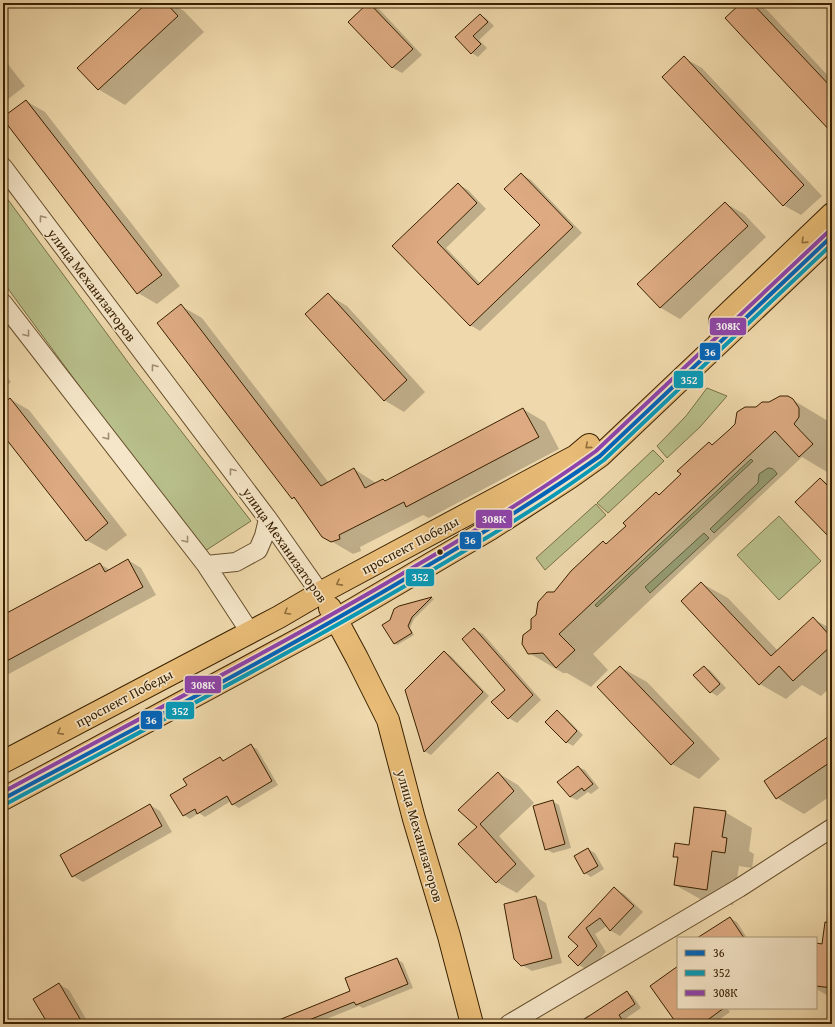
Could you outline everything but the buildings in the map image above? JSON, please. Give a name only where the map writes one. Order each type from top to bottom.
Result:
[{"type":"main road","name":"проспект Победы","points":[[3,762],[250,632],[560,465],[587,448],[832,214]]},
{"type":"main road","name":"проспект Победы","points":[[3,799],[337,619],[490,529],[595,460],[832,236]]},
{"type":"main road","name":"улица Механизаторов","points":[[320,593],[337,619],[388,720],[414,819],[449,936],[472,1024]]},
{"type":"main road","points":[[38,743],[45,748],[51,756],[55,764],[55,772]]},
{"type":"street","name":"улица Механизаторов","points":[[3,167],[268,519],[320,593]]},
{"type":"street","points":[[3,304],[206,565],[250,632]]},
{"type":"street","points":[[206,565],[236,562],[258,550],[264,536],[268,519]]},
{"type":"street","points":[[509,1024],[740,888],[832,828]]},
{"type":"green space","points":[[3,193],[133,369],[251,521],[202,553],[3,282]]},
{"type":"green space","points":[[707,388],[727,396],[700,427],[667,458],[657,446],[686,416]]},
{"type":"green space","points":[[653,450],[664,461],[608,513],[597,503]]},
{"type":"green space","points":[[751,459],[753,461],[597,607],[595,605]]},
{"type":"green space","points":[[768,468],[774,470],[777,474],[714,533],[710,529],[758,483],[759,474]]},
{"type":"green space","points":[[596,504],[606,515],[545,570],[536,558]]},
{"type":"green space","points":[[779,516],[821,561],[779,600],[737,555]]},
{"type":"green space","points":[[704,533],[709,538],[650,593],[645,587]]},
{"type":"transit line","name":"308К","points":[[3,792],[257,656],[357,600],[479,528],[550,483],[596,451],[828,232]]},
{"type":"transit line","name":"36","points":[[3,799],[208,690],[360,605],[483,533],[577,472],[600,456],[832,236]]},
{"type":"transit line","name":"352","points":[[6,804],[264,665],[366,608],[488,537],[559,492],[604,460],[832,244]]}]
